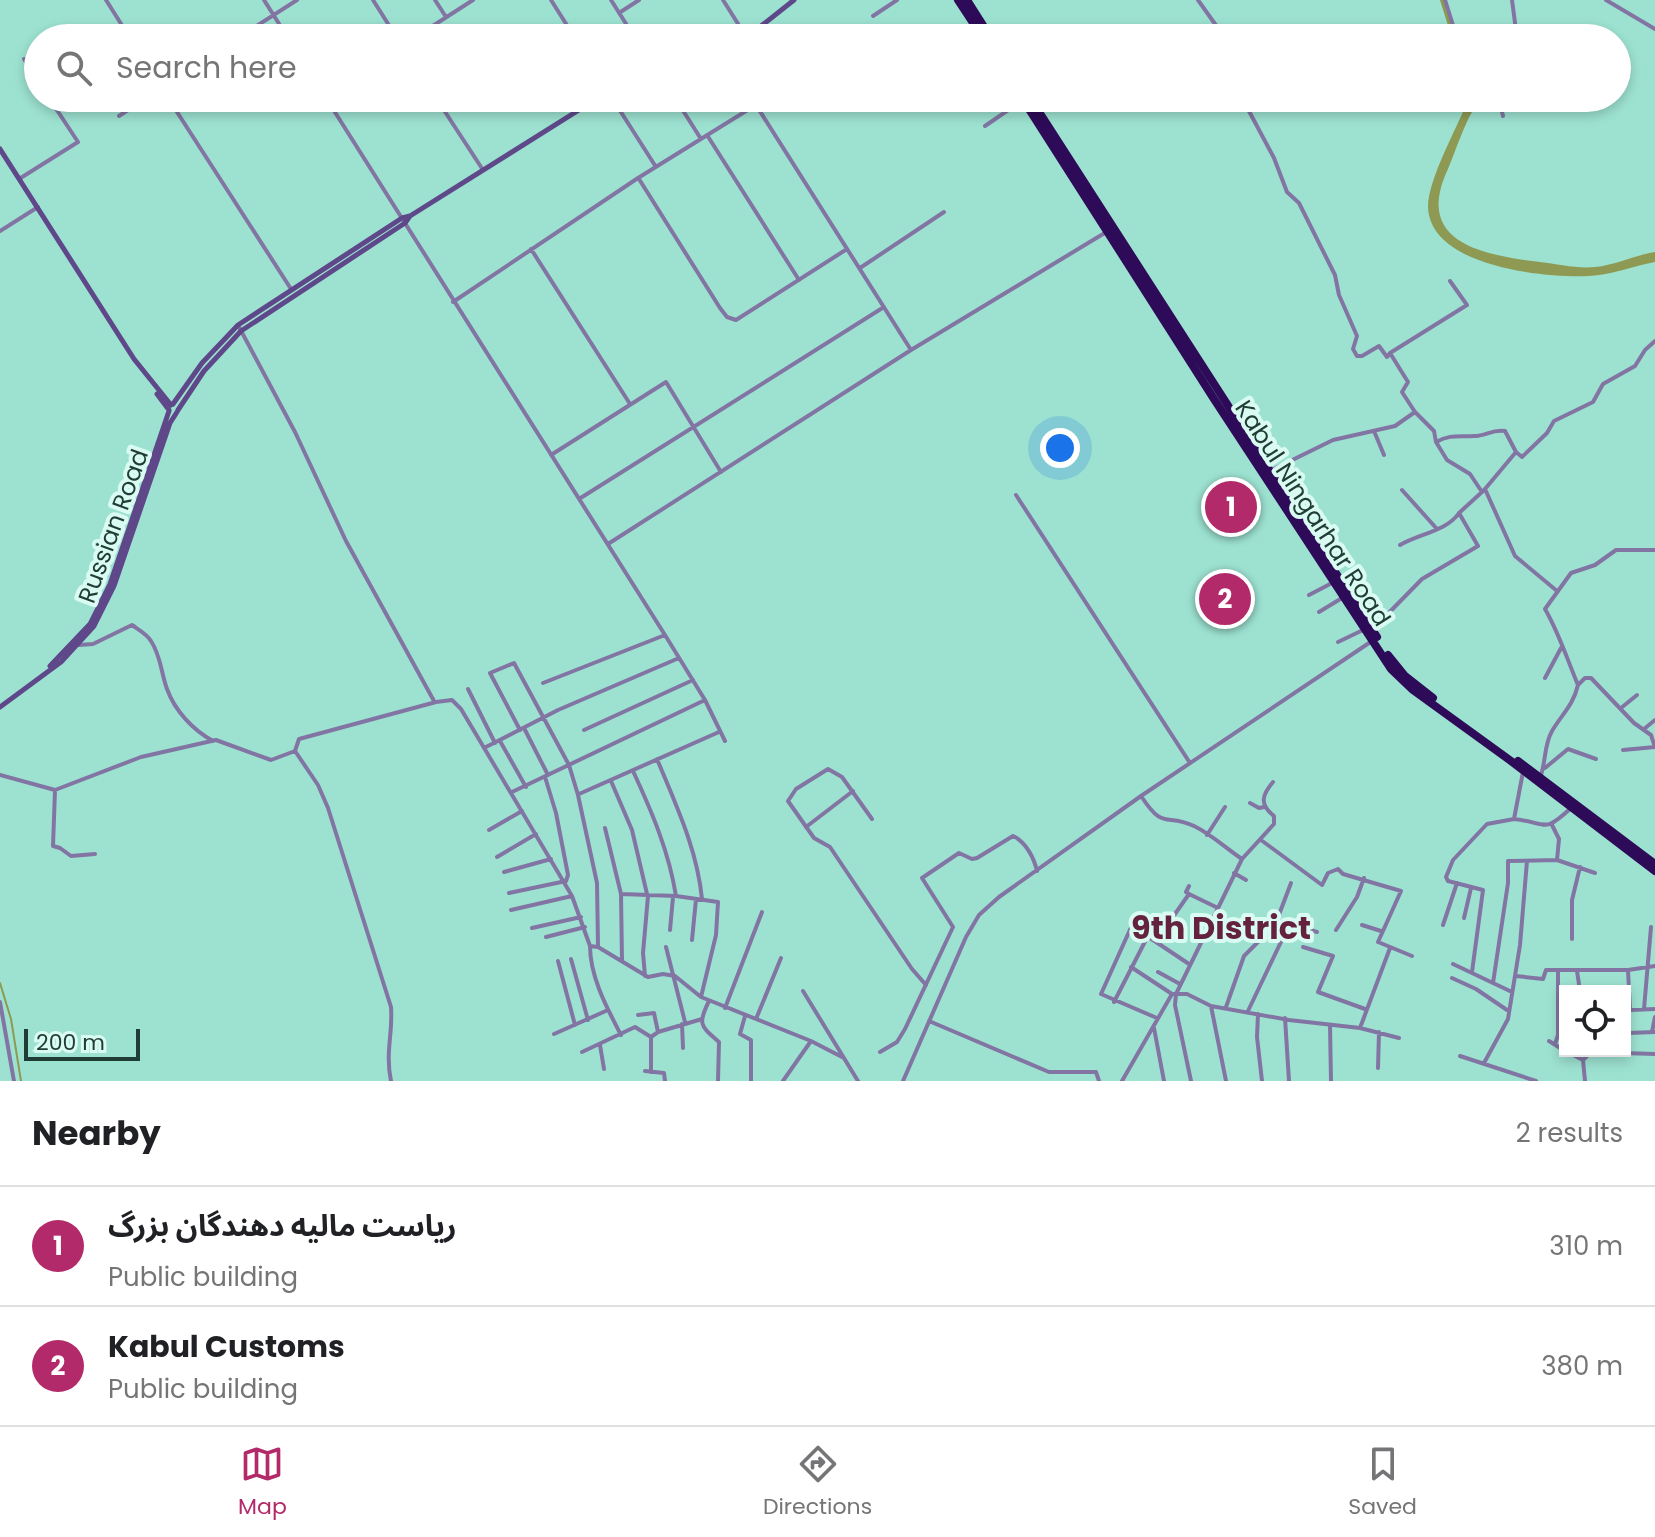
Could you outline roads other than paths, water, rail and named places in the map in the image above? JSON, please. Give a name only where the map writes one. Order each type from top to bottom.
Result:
[{"type":"highway","points":[[958,0],[974,24]]},
{"type":"highway","points":[[967,0],[982,24]]},
{"type":"highway","name":"Kabul Ningarhar Road","points":[[1034,112],[1270,471],[1401,680],[1655,871]]},
{"type":"highway","name":"Kabul Ningarhar Road","points":[[1110,229],[1344,597],[1405,676],[1542,774],[1655,864]]},
{"type":"main road","points":[[764,24],[794,0]]},
{"type":"main road","name":"Russian Road","points":[[38,678],[76,642],[98,608],[110,584],[170,407],[202,363],[239,328],[291,289],[576,112]]},
{"type":"main road","points":[[0,149],[149,379],[170,407],[177,411]]},
{"type":"main road","name":"Russian Road","points":[[0,707],[61,662],[94,626],[114,586],[170,423],[204,371],[239,328],[403,220]]},
{"type":"street","points":[[106,0],[121,24]]},
{"type":"street","points":[[264,0],[279,24]]},
{"type":"street","points":[[259,24],[297,0]]},
{"type":"street","points":[[373,0],[388,24]]},
{"type":"street","points":[[435,0],[446,17]]},
{"type":"street","points":[[435,24],[473,0]]},
{"type":"street","points":[[551,0],[566,24]]},
{"type":"street","points":[[611,0],[626,24]]},
{"type":"street","points":[[619,13],[639,0]]},
{"type":"street","points":[[723,0],[738,24]]},
{"type":"street","points":[[873,16],[897,0]]},
{"type":"street","points":[[1198,0],[1215,24]]},
{"type":"street","points":[[1445,0],[1453,24]]},
{"type":"street","points":[[1512,0],[1515,24]]},
{"type":"street","points":[[1606,0],[1655,29]]},
{"type":"street","points":[[19,179],[78,142],[58,112]]},
{"type":"street","points":[[119,116],[125,112]]},
{"type":"street","points":[[177,112],[291,289]]},
{"type":"street","points":[[335,112],[693,680],[725,741]]},
{"type":"street","points":[[445,112],[483,170]]},
{"type":"street","points":[[621,112],[656,167]]},
{"type":"street","points":[[684,112],[701,139]]},
{"type":"street","points":[[453,302],[638,178],[745,112]]},
{"type":"street","points":[[760,112],[911,350]]},
{"type":"street","points":[[985,126],[1006,112]]},
{"type":"street","points":[[1249,112],[1274,158],[1287,192],[1299,203],[1335,275],[1339,295],[1357,336],[1353,349],[1355,354],[1362,356],[1379,346],[1387,357],[1467,305],[1450,281]]},
{"type":"street","points":[[1502,112],[1503,116]]},
{"type":"street","points":[[707,135],[799,280]]},
{"type":"street","points":[[638,178],[727,317],[736,320],[847,249]]},
{"type":"street","points":[[0,231],[38,207]]},
{"type":"street","points":[[860,268],[944,212]]},
{"type":"street","points":[[608,544],[911,350],[1110,229]]},
{"type":"street","points":[[531,249],[630,404]]},
{"type":"street","points":[[579,499],[884,307]]},
{"type":"street","points":[[239,328],[295,432],[346,541],[432,701],[436,702]]},
{"type":"street","points":[[1436,442],[1445,437],[1477,437],[1494,429],[1505,431],[1522,457],[1547,433],[1554,421],[1593,402],[1603,384],[1635,366],[1655,341]]},
{"type":"street","points":[[1390,353],[1408,382],[1402,392],[1415,412],[1434,431],[1436,442],[1447,460],[1470,474],[1484,490],[1515,556],[1557,591]]},
{"type":"street","points":[[550,456],[666,382],[721,472]]},
{"type":"street","points":[[1270,471],[1333,440],[1395,426],[1415,412]]},
{"type":"street","points":[[1374,431],[1384,455]]},
{"type":"street","points":[[1400,545],[1455,519],[1516,452]]},
{"type":"street","points":[[1402,490],[1437,529]]},
{"type":"street","points":[[1016,495],[1190,763]]},
{"type":"street","points":[[903,1081],[966,937],[979,915],[999,897],[1141,796],[1215,749],[1372,634],[1422,579],[1478,546],[1459,513]]},
{"type":"street","points":[[1578,685],[1561,648],[1559,634],[1545,609],[1571,573],[1595,565],[1616,550],[1655,550]]},
{"type":"street","points":[[1309,595],[1334,581]]},
{"type":"street","points":[[1319,612],[1344,597]]},
{"type":"street","points":[[79,645],[93,644],[132,625],[150,638],[159,654],[168,693],[185,720],[199,733],[213,741],[271,760],[295,751]]},
{"type":"street","points":[[1338,642],[1372,634]]},
{"type":"street","points":[[543,683],[665,635]]},
{"type":"street","points":[[1545,678],[1561,648]]},
{"type":"street","points":[[484,748],[543,718],[679,658]]},
{"type":"street","points":[[509,893],[566,881],[568,875],[546,776],[492,672],[514,663],[569,765],[578,795],[597,883],[598,947]]},
{"type":"street","points":[[1542,774],[1544,751],[1553,730],[1566,715],[1578,685],[1585,678],[1591,678],[1634,723],[1651,735],[1655,747],[1623,750]]},
{"type":"street","points":[[584,730],[693,680]]},
{"type":"street","points":[[468,689],[526,787]]},
{"type":"street","points":[[1621,708],[1637,695]]},
{"type":"street","points":[[295,751],[299,739],[436,702],[452,700],[457,704],[572,896],[585,927],[593,970],[621,1035]]},
{"type":"street","points":[[511,792],[705,700]]},
{"type":"street","points":[[1644,729],[1655,720]]},
{"type":"street","points":[[578,795],[719,732]]},
{"type":"street","points":[[0,775],[55,790],[141,757],[213,741]]},
{"type":"street","points":[[1542,774],[1568,749],[1596,759]]},
{"type":"street","points":[[295,751],[318,785],[328,808],[391,1007],[387,1051],[391,1081]]},
{"type":"street","points":[[657,759],[699,868],[699,899],[692,940]]},
{"type":"street","points":[[872,819],[842,777],[828,769],[796,789],[788,801],[814,838],[830,847],[926,985]]},
{"type":"street","points":[[633,771],[659,828],[675,896],[670,930]]},
{"type":"street","points":[[1514,819],[1523,772]]},
{"type":"street","points":[[611,781],[632,830],[648,895],[643,953],[645,976]]},
{"type":"street","points":[[1122,1081],[1180,984],[1242,859],[1274,824],[1274,816],[1264,807],[1263,798],[1273,782]]},
{"type":"street","points":[[55,790],[53,846],[71,856],[95,854]]},
{"type":"street","points":[[806,827],[853,791]]},
{"type":"street","points":[[1141,796],[1155,816],[1194,826],[1242,859]]},
{"type":"street","points":[[1250,803],[1264,807]]},
{"type":"street","points":[[1207,835],[1225,807]]},
{"type":"street","points":[[1472,972],[1483,890],[1446,879],[1453,860],[1487,824],[1514,819],[1542,826],[1552,825],[1571,808]]},
{"type":"street","points":[[489,830],[522,811]]},
{"type":"street","points":[[1552,825],[1559,839],[1557,860]]},
{"type":"street","points":[[605,828],[621,894],[622,961]]},
{"type":"street","points":[[497,857],[536,834]]},
{"type":"street","points":[[880,1052],[897,1042],[953,927],[922,878],[959,853],[977,858],[1013,836],[1031,854],[1037,871]]},
{"type":"street","points":[[1261,840],[1322,885],[1328,873],[1338,869],[1343,874],[1401,891],[1378,942],[1412,956]]},
{"type":"street","points":[[504,872],[551,859]]},
{"type":"street","points":[[1493,983],[1508,883],[1508,861],[1557,860],[1595,873]]},
{"type":"street","points":[[1484,1063],[1508,1019],[1507,1010],[1516,976],[1527,861]]},
{"type":"street","points":[[1572,939],[1572,900],[1580,867]]},
{"type":"street","points":[[1234,873],[1246,880]]},
{"type":"street","points":[[1336,930],[1357,897],[1364,878]]},
{"type":"street","points":[[1276,919],[1291,883]]},
{"type":"street","points":[[1443,925],[1457,883]]},
{"type":"street","points":[[1189,886],[1186,892],[1218,908]]},
{"type":"street","points":[[1464,918],[1471,888]]},
{"type":"street","points":[[621,894],[715,900],[719,906],[716,935],[701,997]]},
{"type":"street","points":[[1114,1002],[1152,928],[1161,934],[1189,894]]},
{"type":"street","points":[[511,910],[572,896]]},
{"type":"street","points":[[725,1008],[762,912]]},
{"type":"street","points":[[532,928],[581,917]]},
{"type":"street","points":[[1226,1007],[1244,956],[1259,941],[1270,919],[1317,932]]},
{"type":"street","points":[[1133,923],[1101,991],[1103,996],[1114,1002],[1157,1018]]},
{"type":"street","points":[[1248,1011],[1290,923]]},
{"type":"street","points":[[1362,925],[1381,931]]},
{"type":"street","points":[[546,937],[585,927]]},
{"type":"street","points":[[1644,1009],[1651,927]]},
{"type":"street","points":[[1147,936],[1189,964]]},
{"type":"street","points":[[590,946],[598,947],[645,976],[675,976],[709,1001],[811,1041],[844,1058]]},
{"type":"street","points":[[666,947],[684,1024],[683,1048]]},
{"type":"street","points":[[1303,947],[1333,956],[1318,992],[1365,1009]]},
{"type":"street","points":[[1360,1028],[1390,948]]},
{"type":"street","points":[[756,1019],[781,958]]},
{"type":"street","points":[[571,959],[588,1020]]},
{"type":"street","points":[[558,961],[575,1025]]},
{"type":"street","points":[[1453,964],[1512,992]]},
{"type":"street","points":[[1516,976],[1543,979],[1546,970],[1628,970],[1655,966]]},
{"type":"street","points":[[1131,967],[1174,994],[1187,994],[1211,1006],[1360,1028],[1399,1038]]},
{"type":"street","points":[[1627,985],[1628,970]]},
{"type":"street","points":[[1555,1044],[1558,1035],[1558,971]]},
{"type":"street","points":[[1577,971],[1579,985]]},
{"type":"street","points":[[1158,972],[1180,984]]},
{"type":"street","points":[[1452,978],[1476,989],[1507,1010]]},
{"type":"street","points":[[803,991],[858,1081]]},
{"type":"street","points":[[1174,994],[1191,1081]]},
{"type":"street","points":[[709,1001],[702,1019],[704,1031],[719,1042],[718,1081]]},
{"type":"street","points":[[0,1002],[14,1081]]},
{"type":"street","points":[[1211,1006],[1226,1081]]},
{"type":"street","points":[[1631,1010],[1655,1009]]},
{"type":"street","points":[[554,1034],[608,1010]]},
{"type":"street","points":[[638,1015],[654,1013],[658,1032]]},
{"type":"street","points":[[1258,1014],[1262,1081]]},
{"type":"street","points":[[745,1016],[740,1034],[751,1040],[751,1081]]},
{"type":"street","points":[[1631,1033],[1653,1032],[1655,1017]]},
{"type":"street","points":[[1285,1018],[1289,1081]]},
{"type":"street","points":[[665,1081],[664,1073],[648,1072],[651,1037],[702,1019]]},
{"type":"street","points":[[929,1021],[1049,1072],[1096,1072],[1099,1081]]},
{"type":"street","points":[[1330,1025],[1331,1081]]},
{"type":"street","points":[[1154,1026],[1164,1081]]},
{"type":"street","points":[[582,1052],[635,1027],[651,1037]]},
{"type":"street","points":[[1378,1068],[1379,1032]]},
{"type":"street","points":[[783,1081],[811,1041]]},
{"type":"street","points":[[1549,1041],[1559,1047]]},
{"type":"street","points":[[600,1045],[604,1069]]},
{"type":"street","points":[[1583,1060],[1591,1052],[1655,1054]]},
{"type":"street","points":[[1460,1056],[1484,1063],[1515,1078],[1536,1081]]},
{"type":"street","points":[[1575,1057],[1583,1060]]},
{"type":"street","points":[[1583,1060],[1585,1081]]},
{"type":"street","points":[[1045,1081],[1049,1072]]},
{"type":"waterway","points":[[1442,0],[1450,24]]},
{"type":"waterway","points":[[0,983],[11,1019],[21,1081]]},
{"type":"place","name":"ریاست مالیه دهندگان بزرگ","points":[[1231,507]]},
{"type":"place","name":"Kabul Customs","points":[[1225,599]]},
{"type":"district","name":"9th District","points":[[1221,927]]}]
